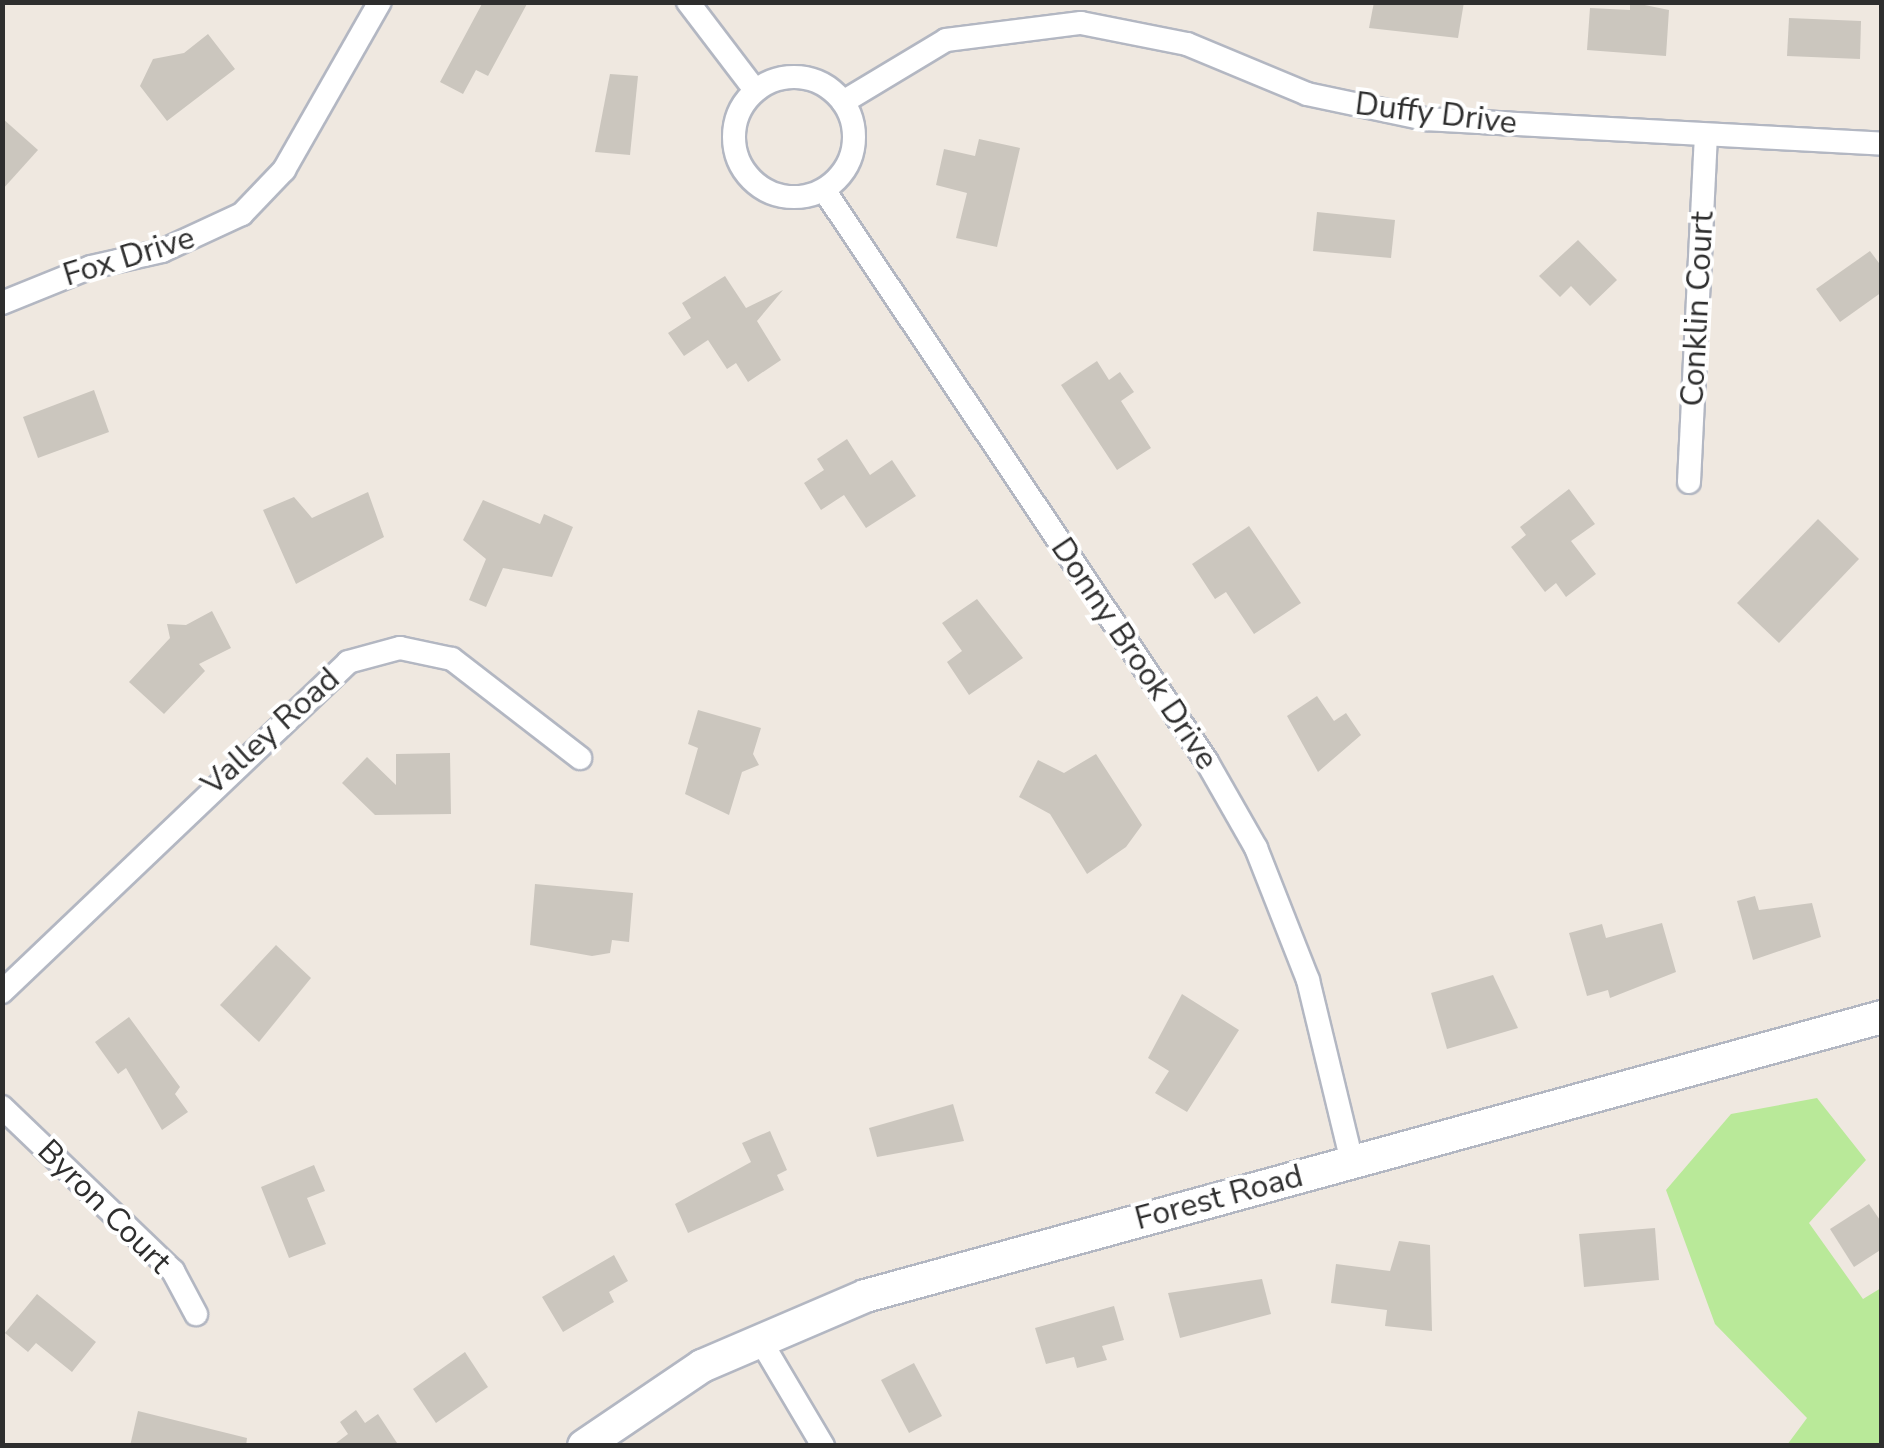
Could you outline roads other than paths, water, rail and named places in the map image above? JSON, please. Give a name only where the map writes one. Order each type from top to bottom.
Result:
[{"type":"main road","name":"Forest Road","points":[[584,1446],[702,1366],[759,1338],[866,1296],[1882,1017]]},
{"type":"street","name":"Fox Drive","points":[[2,303],[91,267],[162,251],[242,214],[284,170],[380,2]]},
{"type":"street","points":[[688,2],[756,90]]},
{"type":"street","name":"Duffy Drive","points":[[844,102],[946,40],[1081,23],[1187,44],[1366,110],[1882,144]]},
{"type":"street","points":[[792,76],[812,79],[844,102],[852,150],[824,190],[805,196],[766,190],[739,162],[735,124],[756,90],[792,76]]},
{"type":"street","name":"Conklin Court","points":[[1689,482],[1706,135]]},
{"type":"street","name":"Donny Brook Drive","points":[[824,190],[1248,833],[1308,980],[1352,1162]]},
{"type":"street","name":"Valley Road","points":[[2,992],[348,662],[400,648],[452,659],[580,758]]},
{"type":"street","name":"Byron Court","points":[[2,1108],[173,1270],[196,1314]]},
{"type":"street","points":[[759,1338],[824,1446]]}]
